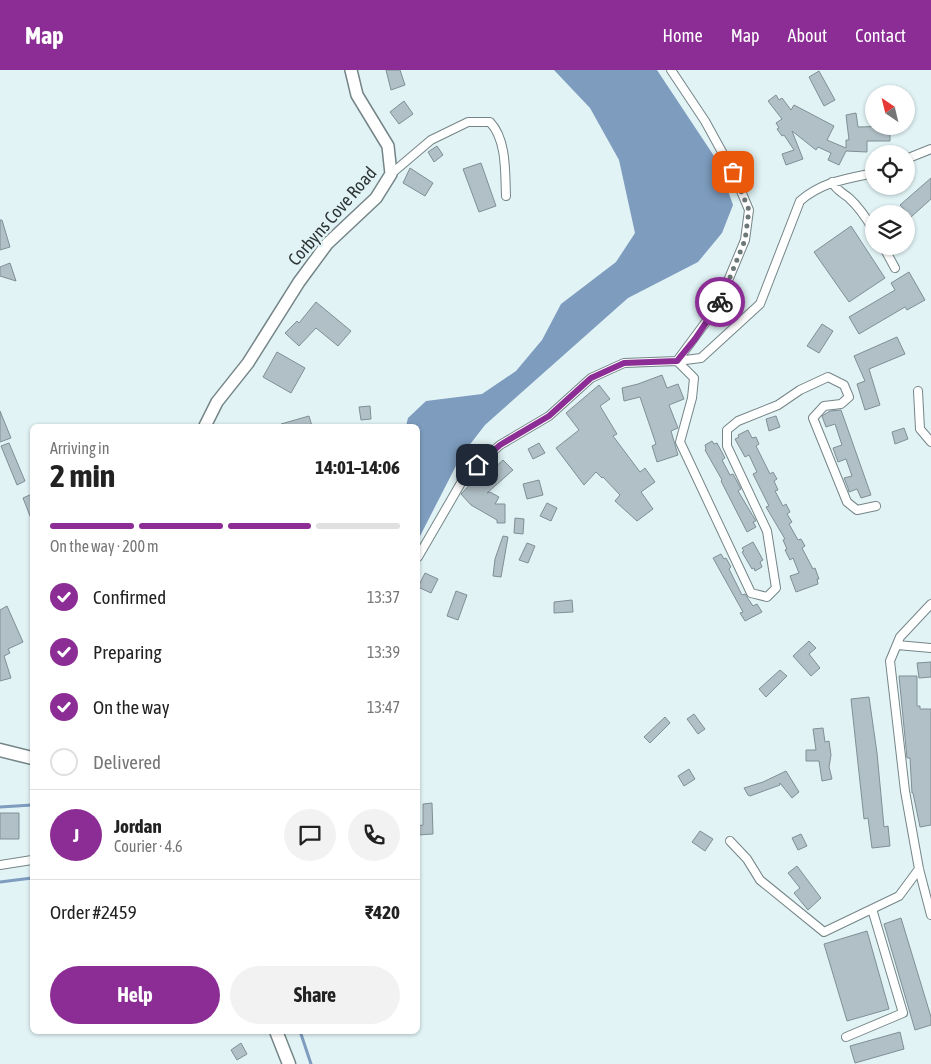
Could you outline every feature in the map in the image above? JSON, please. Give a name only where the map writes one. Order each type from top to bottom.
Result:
[{"type":"main road","name":"Corbyns Cove Road","points":[[205,424],[217,402],[248,363],[299,282],[327,244],[376,198],[391,174],[388,146],[357,95],[352,70]]},
{"type":"main road","points":[[0,750],[30,758]]},
{"type":"main road","points":[[277,1034],[289,1064]]},
{"type":"street","points":[[670,70],[705,121],[733,172],[749,210],[745,240],[718,308],[677,361]]},
{"type":"street","points":[[391,174],[431,140],[468,122],[490,122],[497,129],[504,159],[506,196]]},
{"type":"street","points":[[915,155],[931,149]]},
{"type":"street","points":[[420,554],[465,476],[500,445],[549,416],[591,378],[624,363],[701,358],[760,304],[800,201],[813,190],[832,182],[865,175]]},
{"type":"street","points":[[832,182],[835,188],[850,199],[865,215]]},
{"type":"street","points":[[888,255],[895,268]]},
{"type":"street","points":[[677,361],[694,378],[692,398],[680,442],[751,593],[767,597],[776,588],[766,531],[727,446],[727,430],[738,421],[778,406],[800,390],[828,378],[844,385],[849,397],[841,404],[824,406],[814,418],[847,502],[857,510],[876,506]]},
{"type":"street","points":[[918,392],[920,428],[931,442]]},
{"type":"street","points":[[931,604],[900,637],[890,662],[905,790],[931,915]]},
{"type":"street","points":[[896,645],[931,648]]},
{"type":"street","points":[[730,841],[747,859],[760,880],[824,932],[899,896],[920,869]]},
{"type":"street","points":[[0,865],[30,860]]},
{"type":"street","points":[[846,1037],[903,1013],[872,909]]},
{"type":"water","points":[[554,70],[657,70],[718,162],[733,205],[722,233],[698,262],[628,298],[485,425],[461,456],[420,536],[420,424],[406,424],[408,418],[426,401],[482,394],[516,371],[542,340],[561,304],[616,262],[635,233],[619,160],[590,108]]},
{"type":"building","points":[[386,70],[400,70],[405,85],[391,90]]},
{"type":"building","points":[[819,71],[835,100],[824,106],[809,77]]},
{"type":"building","points":[[776,95],[779,100],[782,98],[791,110],[794,105],[834,126],[827,140],[846,148],[846,140],[849,140],[846,115],[856,113],[858,127],[865,127],[865,135],[890,135],[890,141],[867,141],[865,152],[846,151],[839,165],[828,160],[831,153],[818,147],[816,150],[792,131],[803,159],[786,165],[782,154],[794,150],[784,135],[782,136],[777,129],[779,128],[776,123],[782,119],[768,101]]},
{"type":"building","points":[[404,101],[413,114],[399,124],[390,112]]},
{"type":"building","points":[[437,146],[443,155],[434,162],[428,152]]},
{"type":"building","points":[[481,163],[496,206],[479,212],[463,169]]},
{"type":"building","points":[[410,168],[433,183],[425,196],[403,183]]},
{"type":"building","points":[[931,178],[931,199],[915,213],[915,205],[900,205],[911,195],[915,195],[915,192]]},
{"type":"building","points":[[0,220],[2,220],[10,247],[0,250]]},
{"type":"building","points":[[851,226],[865,247],[865,255],[870,255],[885,278],[849,302],[814,252]]},
{"type":"building","points":[[10,263],[16,281],[0,276],[0,267]]},
{"type":"building","points":[[909,272],[925,300],[907,310],[905,307],[859,334],[849,317],[895,290],[891,283]]},
{"type":"building","points":[[316,302],[351,331],[338,346],[316,328],[299,346],[285,333],[297,321],[299,323]]},
{"type":"building","points":[[822,324],[833,331],[819,353],[807,346]]},
{"type":"building","points":[[897,337],[905,354],[869,369],[880,405],[865,410],[857,384],[865,381],[854,356]]},
{"type":"building","points":[[277,352],[305,368],[291,393],[263,377]]},
{"type":"building","points":[[662,375],[667,388],[678,384],[684,399],[669,405],[678,428],[671,431],[678,455],[657,462],[652,446],[656,444],[640,397],[624,401],[622,388]]},
{"type":"building","points":[[599,385],[610,399],[600,406],[617,434],[613,436],[640,472],[645,468],[655,482],[641,492],[653,509],[637,521],[615,501],[620,495],[603,477],[596,472],[584,485],[556,448],[579,430],[566,413]]},
{"type":"building","points":[[370,406],[371,419],[361,420],[359,407]]},
{"type":"building","points":[[841,410],[871,495],[861,498],[857,489],[849,492],[844,478],[852,476],[846,459],[838,462],[833,448],[842,445],[835,424],[826,427],[822,416],[830,411]]},
{"type":"building","points":[[0,411],[11,438],[0,442]]},
{"type":"building","points":[[309,416],[311,424],[281,424]]},
{"type":"building","points":[[776,416],[780,427],[769,431],[766,419]]},
{"type":"building","points":[[904,428],[908,439],[895,444],[892,432]]},
{"type":"building","points":[[748,430],[752,438],[756,437],[759,444],[756,446],[770,474],[773,472],[777,479],[774,481],[778,490],[775,491],[783,506],[786,504],[790,512],[787,514],[792,522],[789,524],[798,540],[801,539],[805,546],[802,548],[813,569],[815,568],[819,579],[817,579],[818,584],[796,592],[790,576],[799,573],[793,558],[790,560],[785,550],[787,549],[783,540],[785,539],[766,507],[769,506],[753,474],[757,472],[749,455],[745,457],[735,439],[739,437],[738,435]]},
{"type":"building","points":[[712,441],[714,444],[717,443],[725,458],[722,460],[730,475],[733,474],[741,489],[738,491],[756,521],[753,522],[756,527],[747,532],[705,450],[705,445]]},
{"type":"building","points":[[9,443],[25,481],[17,485],[1,446]]},
{"type":"building","points":[[539,443],[545,453],[533,459],[528,449]]},
{"type":"building","points":[[503,460],[513,470],[487,493],[490,492],[499,497],[495,504],[505,504],[505,523],[497,523],[497,520],[471,505],[461,494],[476,478],[479,482]]},
{"type":"building","points":[[539,480],[543,495],[527,499],[523,484]]},
{"type":"building","points":[[30,495],[30,516],[23,498]]},
{"type":"building","points":[[547,503],[557,508],[551,521],[540,516]]},
{"type":"building","points":[[515,518],[524,519],[523,534],[514,533]]},
{"type":"building","points":[[503,536],[508,537],[501,577],[493,576],[495,559]]},
{"type":"building","points":[[753,542],[763,560],[760,562],[762,567],[755,571],[742,552],[744,551],[742,548]]},
{"type":"building","points":[[527,543],[535,546],[528,563],[519,560]]},
{"type":"building","points":[[721,554],[724,559],[726,558],[731,567],[729,569],[742,595],[745,594],[753,606],[757,604],[762,612],[745,621],[740,613],[743,612],[713,558]]},
{"type":"building","points":[[425,573],[438,579],[431,593],[420,588],[420,583]]},
{"type":"building","points":[[456,591],[467,595],[458,620],[447,616]]},
{"type":"building","points":[[572,600],[573,612],[554,613],[554,602]]},
{"type":"building","points":[[7,606],[23,642],[8,649],[10,653],[4,656],[11,678],[0,681],[0,610]]},
{"type":"building","points":[[809,641],[816,648],[809,654],[820,668],[811,676],[793,656]]},
{"type":"building","points":[[931,662],[931,677],[919,678],[917,663]]},
{"type":"building","points":[[780,670],[787,676],[766,697],[759,689]]},
{"type":"building","points":[[899,676],[917,676],[917,706],[920,706],[920,709],[931,709],[931,825],[920,827],[912,793],[910,758],[907,758]]},
{"type":"building","points":[[869,697],[877,753],[884,827],[888,826],[890,846],[872,848],[868,818],[864,819],[851,699]]},
{"type":"building","points":[[694,714],[705,729],[698,734],[687,719]]},
{"type":"building","points":[[665,717],[670,723],[650,743],[644,737]]},
{"type":"building","points":[[823,728],[825,742],[829,741],[831,755],[829,767],[832,779],[822,781],[819,761],[806,761],[806,750],[816,750],[813,729]]},
{"type":"building","points":[[689,769],[695,779],[684,786],[678,776]]},
{"type":"building","points":[[786,771],[799,792],[792,798],[780,783],[780,785],[750,796],[744,788],[763,782]]},
{"type":"building","points":[[432,803],[433,834],[420,835],[420,826],[423,825],[423,804]]},
{"type":"building","points":[[0,813],[19,813],[19,839],[0,839]]},
{"type":"building","points":[[700,831],[713,839],[705,851],[692,842]]},
{"type":"building","points":[[801,834],[807,846],[798,850],[792,838]]},
{"type":"building","points":[[797,866],[821,898],[808,910],[794,893],[800,888],[788,873]]},
{"type":"building","points":[[901,918],[931,1017],[931,1025],[915,1030],[884,924]]},
{"type":"building","points":[[867,931],[889,1009],[847,1021],[824,944]]},
{"type":"building","points":[[900,1032],[904,1049],[855,1063],[850,1046]]},
{"type":"building","points":[[241,1043],[247,1054],[237,1060],[231,1050]]},
{"type":"waterway","points":[[0,807],[30,805]]},
{"type":"waterway","points":[[0,882],[30,878]]},
{"type":"waterway","points":[[301,1034],[311,1064]]},
{"type":"way so far","points":[[720,302],[745,240],[749,210],[733,172]]},
{"type":"route","points":[[477,465],[500,445],[549,416],[591,378],[624,363],[677,361],[718,308],[720,302]]}]
